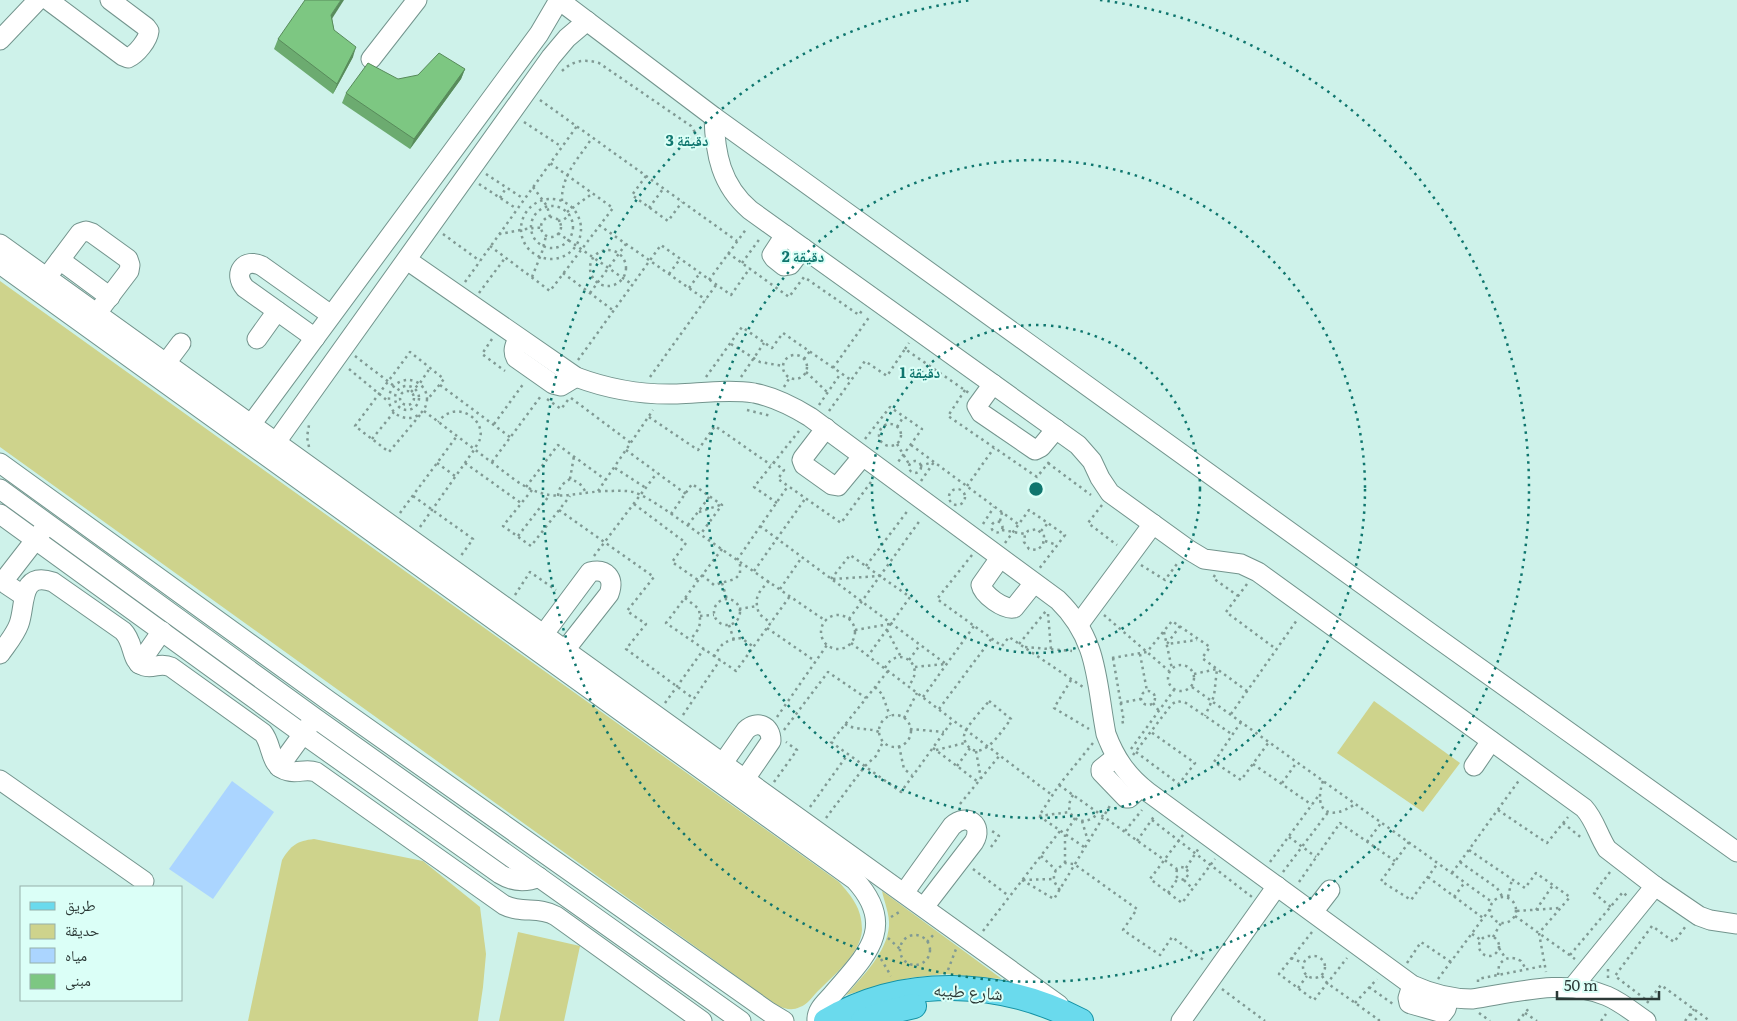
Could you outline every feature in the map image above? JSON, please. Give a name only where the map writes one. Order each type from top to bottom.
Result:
[{"type":"main road","name":"شارع طيبه","points":[[826,1021],[854,1007],[892,994],[952,987],[974,988],[1018,996],[1060,1011],[1080,1021]]},
{"type":"main road","name":"شارع طيبه","points":[[863,1021],[910,1007],[952,1003],[993,1006],[1013,1010],[1045,1021]]},
{"type":"street","points":[[0,40],[38,0]]},
{"type":"street","points":[[48,0],[122,56],[128,58],[134,55],[148,37],[149,31],[110,0]]},
{"type":"street","points":[[371,59],[417,0]]},
{"type":"street","points":[[246,430],[539,34],[559,0],[714,117],[1737,852]]},
{"type":"street","points":[[271,448],[551,58],[567,38],[587,21]]},
{"type":"street","points":[[714,117],[716,145],[723,172],[727,184],[742,203],[1086,452],[1092,460],[1104,486],[1110,493],[1204,559],[1250,567],[1584,808],[1593,820],[1607,849],[1655,886],[1699,916],[1710,920],[1737,924]]},
{"type":"street","points":[[47,277],[83,232],[92,233],[128,259],[130,268],[97,313]]},
{"type":"street","points":[[785,235],[772,255],[784,266],[790,265],[803,248]]},
{"type":"street","points":[[0,244],[166,363],[246,430]]},
{"type":"street","points":[[60,260],[110,296]]},
{"type":"street","points":[[407,260],[518,338],[606,387],[676,394],[734,391],[753,393],[773,398],[825,418],[863,449],[1002,552],[1031,585],[1058,600],[1070,611],[1090,647],[1110,761],[1126,773],[1131,791],[1275,884],[1405,982],[1449,998],[1472,999],[1551,988],[1573,987],[1605,995],[1640,1012]]},
{"type":"street","points":[[315,338],[245,288],[239,277],[240,270],[250,263],[262,266],[331,316]]},
{"type":"street","points":[[0,264],[246,430],[846,872],[864,890],[870,901],[874,912],[874,934],[864,958],[820,1009],[817,1021]]},
{"type":"street","points":[[257,339],[277,311]]},
{"type":"street","points":[[166,363],[181,343]]},
{"type":"street","points":[[993,384],[977,406],[981,413],[1035,450],[1041,447],[1056,430]]},
{"type":"street","points":[[825,418],[802,460],[804,465],[832,485],[838,486],[863,449]]},
{"type":"street","points":[[271,448],[565,650],[1080,1021]]},
{"type":"street","points":[[0,463],[329,701],[784,1021]]},
{"type":"street","points":[[0,489],[315,718],[741,1021]]},
{"type":"street","points":[[24,596],[6,584],[5,579],[60,507]]},
{"type":"street","points":[[0,514],[507,878],[523,882],[539,877]]},
{"type":"street","points":[[1078,624],[1102,610],[1153,524]]},
{"type":"street","points":[[1002,552],[983,581],[982,589],[1010,609],[1014,608],[1031,585]]},
{"type":"street","points":[[543,635],[590,572],[598,570],[605,572],[610,578],[612,586],[608,594],[565,650]]},
{"type":"street","points":[[0,654],[22,615],[26,588],[38,580],[46,579],[53,582],[123,631],[130,640],[133,656],[139,664],[146,667],[160,664],[171,667],[258,730],[266,737],[272,758],[279,767],[288,771],[305,770],[316,772],[504,906],[519,911],[535,910],[550,912],[702,1021]]},
{"type":"street","points":[[139,664],[162,631]]},
{"type":"street","points":[[279,767],[329,701]]},
{"type":"street","points":[[723,763],[750,726],[763,725],[773,733],[771,741],[745,779]]},
{"type":"street","points":[[1474,766],[1491,741]]},
{"type":"street","points":[[0,780],[144,880]]},
{"type":"street","points":[[904,894],[952,826],[957,821],[963,819],[970,820],[978,830],[978,837],[924,908]]},
{"type":"street","points":[[1181,1021],[1209,972],[1275,884]]},
{"type":"street","points":[[1573,987],[1655,886]]},
{"type":"street","points":[[1313,912],[1330,890]]},
{"type":"path","points":[[559,74],[573,63],[581,61],[599,62],[692,126]]},
{"type":"path","points":[[545,94],[540,100],[737,241]]},
{"type":"path","points":[[519,129],[524,122],[562,147]]},
{"type":"path","points":[[462,286],[577,126]]},
{"type":"path","points":[[562,201],[562,192],[567,174],[592,138]]},
{"type":"path","points":[[490,246],[550,291],[612,208],[550,163]]},
{"type":"path","points":[[474,191],[492,167]]},
{"type":"path","points":[[486,174],[524,199]]},
{"type":"path","points":[[646,176],[632,195],[649,208],[668,221],[682,202]]},
{"type":"path","points":[[479,184],[517,209]]},
{"type":"path","points":[[533,187],[547,206],[550,218]]},
{"type":"path","points":[[500,198],[506,188]]},
{"type":"path","points":[[649,208],[664,188]]},
{"type":"path","points":[[567,212],[593,194]]},
{"type":"path","points":[[555,199],[562,201],[577,214],[581,226],[579,240],[570,252],[556,258],[540,257],[529,250],[522,238],[521,224],[526,212],[536,203],[542,200],[555,199]]},
{"type":"path","points":[[547,206],[554,206],[567,212],[570,215],[573,228],[568,240],[557,247],[544,246],[535,239],[531,222],[537,212],[547,206]]},
{"type":"path","points":[[532,277],[546,236],[541,228],[543,221],[550,218],[558,221],[563,220],[570,215]]},
{"type":"path","points":[[546,236],[555,236],[558,233],[560,225],[558,221]]},
{"type":"path","points":[[599,225],[706,300]]},
{"type":"path","points":[[709,280],[748,226]]},
{"type":"path","points":[[499,234],[535,227],[541,228]]},
{"type":"path","points":[[558,233],[633,285]]},
{"type":"path","points":[[437,241],[443,234],[480,261]]},
{"type":"path","points":[[742,263],[762,236]]},
{"type":"path","points":[[590,293],[626,244]]},
{"type":"path","points":[[575,371],[614,311],[661,245],[731,295],[750,268]]},
{"type":"path","points":[[602,251],[613,251],[618,254],[626,266],[623,278],[614,285],[608,286],[597,283],[590,271],[593,258],[602,251]]},
{"type":"path","points":[[728,254],[789,297],[804,276],[859,315],[864,308]]},
{"type":"path","points":[[477,296],[505,258]]},
{"type":"path","points":[[669,274],[680,259]]},
{"type":"path","points":[[563,273],[614,311]]},
{"type":"path","points":[[689,288],[700,273]]},
{"type":"path","points":[[646,383],[716,285]]},
{"type":"path","points":[[833,368],[873,313]]},
{"type":"path","points":[[704,379],[742,327],[772,348],[783,333],[851,380]]},
{"type":"path","points":[[812,403],[818,407],[825,418],[865,361],[887,376],[911,340]]},
{"type":"path","points":[[736,382],[764,343]]},
{"type":"path","points":[[730,344],[753,359],[783,366]]},
{"type":"path","points":[[905,349],[980,401]]},
{"type":"path","points":[[804,359],[810,351]]},
{"type":"path","points":[[410,352],[430,368],[444,379],[428,399],[424,411],[389,452],[355,426],[410,352]]},
{"type":"path","points":[[349,361],[354,355],[394,386]]},
{"type":"path","points":[[806,372],[799,378],[790,377],[786,374],[783,366],[787,358],[800,356],[806,362],[806,372],[828,393]]},
{"type":"path","points":[[345,366],[389,402],[398,416],[409,418],[420,415]]},
{"type":"path","points":[[411,392],[413,395],[412,402],[403,403],[401,400],[402,394],[408,391],[411,392],[430,368]]},
{"type":"path","points":[[818,407],[841,373]]},
{"type":"path","points":[[740,377],[749,379]]},
{"type":"path","points":[[776,386],[783,388],[790,377]]},
{"type":"path","points":[[389,402],[390,390],[403,380],[420,383],[426,390],[428,399]]},
{"type":"path","points":[[494,424],[524,384]]},
{"type":"path","points":[[440,385],[510,437]]},
{"type":"path","points":[[406,386],[415,388],[420,397],[417,406],[408,410],[399,408],[395,399],[398,390],[406,386]]},
{"type":"path","points":[[492,462],[541,396]]},
{"type":"path","points":[[570,397],[631,443]]},
{"type":"path","points":[[598,492],[657,404]]},
{"type":"path","points":[[863,449],[890,406],[922,429],[895,466]]},
{"type":"path","points":[[472,416],[475,410]]},
{"type":"path","points":[[424,411],[474,450],[532,490],[549,496],[620,490],[640,495],[671,514],[826,621]]},
{"type":"path","points":[[416,532],[474,450],[480,438],[480,426],[472,416],[460,411],[448,413],[438,422]]},
{"type":"path","points":[[372,440],[394,412]]},
{"type":"path","points":[[897,427],[904,416]]},
{"type":"path","points":[[649,417],[698,450],[715,426],[771,465]]},
{"type":"path","points":[[311,420],[307,437],[311,453]]},
{"type":"path","points":[[877,424],[881,428]]},
{"type":"path","points":[[889,424],[897,427],[901,437],[897,444],[887,446],[881,442],[878,435],[881,428],[889,424]]},
{"type":"path","points":[[777,502],[754,486],[799,431]]},
{"type":"path","points":[[396,519],[457,436]]},
{"type":"path","points":[[526,487],[558,444],[606,480]]},
{"type":"path","points":[[897,444],[909,464],[910,471],[915,473],[920,469],[920,466],[934,462]]},
{"type":"path","points":[[911,445],[1018,524]]},
{"type":"path","points":[[967,486],[994,448]]},
{"type":"path","points":[[626,450],[686,494]]},
{"type":"path","points":[[570,479],[574,456]]},
{"type":"path","points":[[909,464],[917,462],[920,466]]},
{"type":"path","points":[[920,482],[934,462]]},
{"type":"path","points":[[437,463],[455,476]]},
{"type":"path","points":[[465,463],[521,503]]},
{"type":"path","points":[[1048,463],[1091,495]]},
{"type":"path","points":[[614,468],[646,488]]},
{"type":"path","points":[[592,558],[657,473]]},
{"type":"path","points":[[558,496],[562,483],[570,479],[577,481],[583,486],[586,493]]},
{"type":"path","points":[[671,514],[692,484],[722,505]]},
{"type":"path","points":[[702,575],[712,584],[722,583],[738,577],[740,571],[738,561],[788,486]]},
{"type":"path","points":[[963,492],[964,502],[957,505],[951,502],[949,495],[953,489],[957,488],[963,492],[972,490]]},
{"type":"path","points":[[532,490],[504,526],[531,546],[570,495]]},
{"type":"path","points":[[413,496],[473,539],[457,561]]},
{"type":"path","points":[[518,537],[549,496]]},
{"type":"path","points":[[687,526],[710,496]]},
{"type":"path","points":[[754,571],[805,498]]},
{"type":"path","points":[[1098,500],[1109,508]]},
{"type":"path","points":[[634,504],[686,543],[672,562],[698,580]]},
{"type":"path","points":[[1102,504],[1088,523],[1120,547],[1122,544]]},
{"type":"path","points":[[698,512],[722,505]]},
{"type":"path","points":[[700,534],[722,505]]},
{"type":"path","points":[[981,527],[994,507]]},
{"type":"path","points":[[866,566],[909,509]]},
{"type":"path","points":[[559,510],[654,577],[627,611],[646,624],[626,649],[694,699]]},
{"type":"path","points":[[1002,552],[1018,524],[1029,510],[1065,535],[1031,585],[1053,616]]},
{"type":"path","points":[[1002,512],[1000,522],[1002,530]]},
{"type":"path","points":[[849,619],[922,518]]},
{"type":"path","points":[[1000,522],[994,523],[992,529],[997,532],[1002,530],[1025,534],[1033,529],[1041,531]]},
{"type":"path","points":[[1041,531],[1048,523]]},
{"type":"path","points":[[760,526],[946,664]]},
{"type":"path","points":[[1041,531],[1045,541],[1057,545]]},
{"type":"path","points":[[1025,534],[1026,546],[1033,550],[1041,548],[1045,541]]},
{"type":"path","points":[[722,549],[666,623],[690,640],[736,671],[790,596]]},
{"type":"path","points":[[972,554],[937,599],[1002,646],[1009,637],[1084,687],[1083,681]]},
{"type":"path","points":[[832,579],[850,555],[910,597],[868,656]]},
{"type":"path","points":[[780,590],[802,556]]},
{"type":"path","points":[[1140,564],[1165,580],[1183,556]]},
{"type":"path","points":[[1135,571],[1144,558]]},
{"type":"path","points":[[1209,570],[1218,572],[1213,578],[1238,596]]},
{"type":"path","points":[[512,599],[530,572],[557,591]]},
{"type":"path","points":[[832,579],[880,576]]},
{"type":"path","points":[[1250,579],[1226,612],[1276,650]]},
{"type":"path","points":[[768,582],[756,599],[760,616],[771,623]]},
{"type":"path","points":[[722,583],[727,599]]},
{"type":"path","points":[[684,598],[697,606],[700,616],[700,628],[690,640]]},
{"type":"path","points":[[727,599],[735,602],[739,609],[737,619],[729,624],[720,622],[714,614],[718,602],[727,599]]},
{"type":"path","points":[[739,609],[757,606]]},
{"type":"path","points":[[1230,714],[1306,607]]},
{"type":"path","points":[[1018,644],[1047,610]]},
{"type":"path","points":[[1047,610],[1051,649]]},
{"type":"path","points":[[1102,610],[1147,652],[1170,670]]},
{"type":"path","points":[[700,616],[714,614]]},
{"type":"path","points":[[834,616],[849,619],[855,630],[851,643],[837,649],[828,645],[824,641],[822,630],[826,621],[834,616]]},
{"type":"path","points":[[1104,659],[1147,652],[1172,621],[1210,647],[1202,658],[1247,691]]},
{"type":"path","points":[[729,624],[734,640]]},
{"type":"path","points":[[855,630],[892,624]]},
{"type":"path","points":[[923,697],[974,626]]},
{"type":"path","points":[[1167,644],[1180,626]]},
{"type":"path","points":[[768,628],[816,662]]},
{"type":"path","points":[[887,630],[901,657]]},
{"type":"path","points":[[1164,632],[1170,670],[1168,675],[1169,684],[1174,690],[1184,691],[1192,687],[1195,678],[1187,666],[1182,665],[1170,670]]},
{"type":"path","points":[[939,709],[992,638]]},
{"type":"path","points":[[714,656],[722,643],[734,640],[743,639],[754,647]]},
{"type":"path","points":[[1167,644],[1199,640]]},
{"type":"path","points":[[851,643],[1052,795]]},
{"type":"path","points":[[773,733],[828,645]]},
{"type":"path","points":[[909,660],[920,645]]},
{"type":"path","points":[[1023,647],[1076,651]]},
{"type":"path","points":[[656,716],[704,649]]},
{"type":"path","points":[[1140,654],[1147,691]]},
{"type":"path","points":[[908,686],[916,674],[914,667],[909,660],[901,657],[894,658],[888,662],[875,687],[831,742],[901,792],[934,749],[953,720]]},
{"type":"path","points":[[674,728],[720,660]]},
{"type":"path","points":[[914,667],[946,664]]},
{"type":"path","points":[[1194,674],[1217,669]]},
{"type":"path","points":[[1205,716],[1213,702],[1217,669]]},
{"type":"path","points":[[773,733],[828,672],[866,698]]},
{"type":"path","points":[[1071,680],[1054,708],[1091,730],[1090,722]]},
{"type":"path","points":[[875,687],[882,694],[890,716]]},
{"type":"path","points":[[1192,687],[1492,902]]},
{"type":"path","points":[[1174,690],[1132,749],[1131,757],[1176,701],[1186,703],[1233,735]]},
{"type":"path","points":[[1147,691],[1143,692],[1141,699],[1145,705],[1153,703]]},
{"type":"path","points":[[1147,691],[1150,691],[1155,696],[1153,703]]},
{"type":"path","points":[[904,718],[917,693]]},
{"type":"path","points":[[1120,703],[1141,699]]},
{"type":"path","points":[[989,701],[1011,719],[983,750],[976,751],[965,743],[964,736],[966,730],[989,701]]},
{"type":"path","points":[[1153,703],[1159,711]]},
{"type":"path","points":[[895,715],[904,718],[910,730],[908,740],[899,746],[893,747],[883,742],[879,732],[881,722],[895,715]]},
{"type":"path","points":[[1241,722],[1214,762],[1241,780],[1269,742]]},
{"type":"path","points":[[845,724],[855,729],[879,732]]},
{"type":"path","points":[[910,730],[944,732]]},
{"type":"path","points":[[1135,752],[1178,784],[1184,777],[1195,763],[1151,732]]},
{"type":"path","points":[[1092,736],[1110,761]]},
{"type":"path","points":[[1039,816],[1059,785],[1094,741]]},
{"type":"path","points":[[772,784],[797,750],[785,742]]},
{"type":"path","points":[[824,820],[865,766],[876,756],[883,742]]},
{"type":"path","points":[[934,749],[965,743]]},
{"type":"path","points":[[899,746],[904,769],[912,776]]},
{"type":"path","points":[[957,766],[970,748]]},
{"type":"path","points":[[934,749],[980,781],[976,751]]},
{"type":"path","points":[[808,809],[848,754]]},
{"type":"path","points":[[1281,784],[1297,762]]},
{"type":"path","points":[[1253,764],[1312,805]]},
{"type":"path","points":[[1452,873],[1522,776]]},
{"type":"path","points":[[1275,884],[1288,837],[1319,795],[1323,781]]},
{"type":"path","points":[[1059,785],[1177,869]]},
{"type":"path","points":[[1022,880],[1054,900],[1103,816],[1131,791],[1147,803],[1125,831]]},
{"type":"path","points":[[1073,795],[1068,806],[1075,818],[1089,821],[1098,813]]},
{"type":"path","points":[[1319,795],[1322,806],[1329,811],[1342,812],[1355,804]]},
{"type":"path","points":[[1498,810],[1547,843],[1572,812]]},
{"type":"path","points":[[1138,841],[1158,811]]},
{"type":"path","points":[[1275,884],[1329,811]]},
{"type":"path","points":[[1039,816],[1070,812]]},
{"type":"path","points":[[1039,816],[1084,847]]},
{"type":"path","points":[[1065,863],[1065,834],[1075,818]]},
{"type":"path","points":[[1152,820],[1252,898]]},
{"type":"path","points":[[1082,821],[1088,841]]},
{"type":"path","points":[[1367,842],[1381,822]]},
{"type":"path","points":[[1563,823],[1585,841]]},
{"type":"path","points":[[1275,884],[1316,857],[1340,824],[1395,861]]},
{"type":"path","points":[[979,936],[1060,830]]},
{"type":"path","points":[[1187,831],[1150,879],[1182,903],[1219,854]]},
{"type":"path","points":[[1288,837],[1316,857]]},
{"type":"path","points":[[1409,842],[1381,881],[1411,900],[1438,863]]},
{"type":"path","points":[[1186,868],[1203,843]]},
{"type":"path","points":[[1469,850],[1525,888],[1536,873],[1570,897],[1539,934],[1547,978]]},
{"type":"path","points":[[1041,856],[1056,870]]},
{"type":"path","points":[[1460,862],[1497,888],[1502,896]]},
{"type":"path","points":[[1060,890],[1054,879],[1056,870],[1065,863],[1074,864],[1137,910],[1123,930],[1160,955],[1172,937],[1265,1021]]},
{"type":"path","points":[[1177,869],[1181,867],[1186,868]]},
{"type":"path","points":[[1611,907],[1594,893],[1614,867]]},
{"type":"path","points":[[1184,880],[1189,874],[1186,868]]},
{"type":"path","points":[[973,869],[1010,896]]},
{"type":"path","points":[[1177,869],[1176,876],[1178,878]]},
{"type":"path","points":[[1427,877],[1483,918]]},
{"type":"path","points":[[1168,892],[1178,878]]},
{"type":"path","points":[[1178,878],[1184,880],[1193,888]]},
{"type":"path","points":[[1022,880],[1054,879]]},
{"type":"path","points":[[1508,897],[1512,879]]},
{"type":"path","points":[[1454,897],[1465,882]]},
{"type":"path","points":[[1536,910],[1553,885]]},
{"type":"path","points":[[1250,903],[1254,892]]},
{"type":"path","points":[[1570,955],[1623,892],[1632,900]]},
{"type":"path","points":[[1355,1003],[1450,962],[1490,909],[1492,902],[1502,896],[1508,897],[1516,905],[1517,911],[1509,922],[1501,923],[1492,918],[1490,909]]},
{"type":"path","points":[[894,978],[883,963],[874,934],[900,912],[911,908],[924,908]]},
{"type":"path","points":[[1517,911],[1561,908]]},
{"type":"path","points":[[1515,916],[1588,968]]},
{"type":"path","points":[[1493,937],[1501,923]]},
{"type":"path","points":[[1689,923],[1674,942],[1652,926],[1615,976],[1640,1012],[1661,985],[1710,1021]]},
{"type":"path","points":[[1312,932],[1279,974],[1314,1000],[1347,958]]},
{"type":"path","points":[[945,977],[956,948],[959,933]]},
{"type":"path","points":[[1472,934],[1481,940]]},
{"type":"path","points":[[911,936],[917,936],[927,942],[930,952],[924,962],[914,965],[904,960],[900,949],[906,939],[911,936]]},
{"type":"path","points":[[1481,940],[1493,937]]},
{"type":"path","points":[[1493,937],[1506,959]]},
{"type":"path","points":[[1481,940],[1479,949],[1485,956],[1493,955],[1499,948]]},
{"type":"path","points":[[1405,982],[1421,942],[1450,962]]},
{"type":"path","points":[[1310,956],[1323,959],[1326,968],[1322,976],[1314,978],[1307,976],[1303,970],[1303,963],[1310,956]]},
{"type":"path","points":[[1291,958],[1303,963]]},
{"type":"path","points":[[1498,975],[1499,965],[1506,959],[1511,958],[1521,961],[1526,969]]},
{"type":"path","points":[[1610,964],[1608,981],[1612,988]]},
{"type":"path","points":[[1478,988],[1478,979],[1544,966]]},
{"type":"path","points":[[1298,988],[1307,976]]},
{"type":"path","points":[[1322,976],[1327,983],[1378,1021]]},
{"type":"path","points":[[1521,1008],[1539,1006]]},
{"type":"path","points":[[1518,1021],[1530,1007]]},
{"type":"path","points":[[1685,1021],[1694,1009]]},
{"type":"path","points":[[1601,1021],[1609,1011]]},
{"type":"path","points":[[1480,1013],[1488,1012]]},
{"type":"path","points":[[1525,1013],[1537,1021]]},
{"type":"path","points":[[1690,1014],[1698,1021]]},
{"type":"green space","points":[[0,281],[839,882],[855,903],[862,922],[860,939],[852,956],[805,1005],[792,1009],[778,1006],[0,447]]},
{"type":"green space","points":[[1374,701],[1460,763],[1423,812],[1337,753]]},
{"type":"green space","points":[[314,839],[423,861],[480,907],[486,954],[478,1021],[248,1021],[282,860],[295,845]]},
{"type":"green space","points":[[882,891],[1002,979],[945,974],[909,978],[846,995],[873,963],[884,945],[889,926],[889,917]]},
{"type":"green space","points":[[518,932],[580,946],[564,1021],[499,1021]]},
{"type":"water","points":[[232,781],[274,812],[213,899],[169,869]]},
{"type":"building","points":[[305,0],[341,0],[331,15],[334,30],[356,47],[337,84],[278,39]]},
{"type":"building","points":[[439,53],[465,69],[414,139],[346,93],[368,63],[398,79],[418,75]]}]
